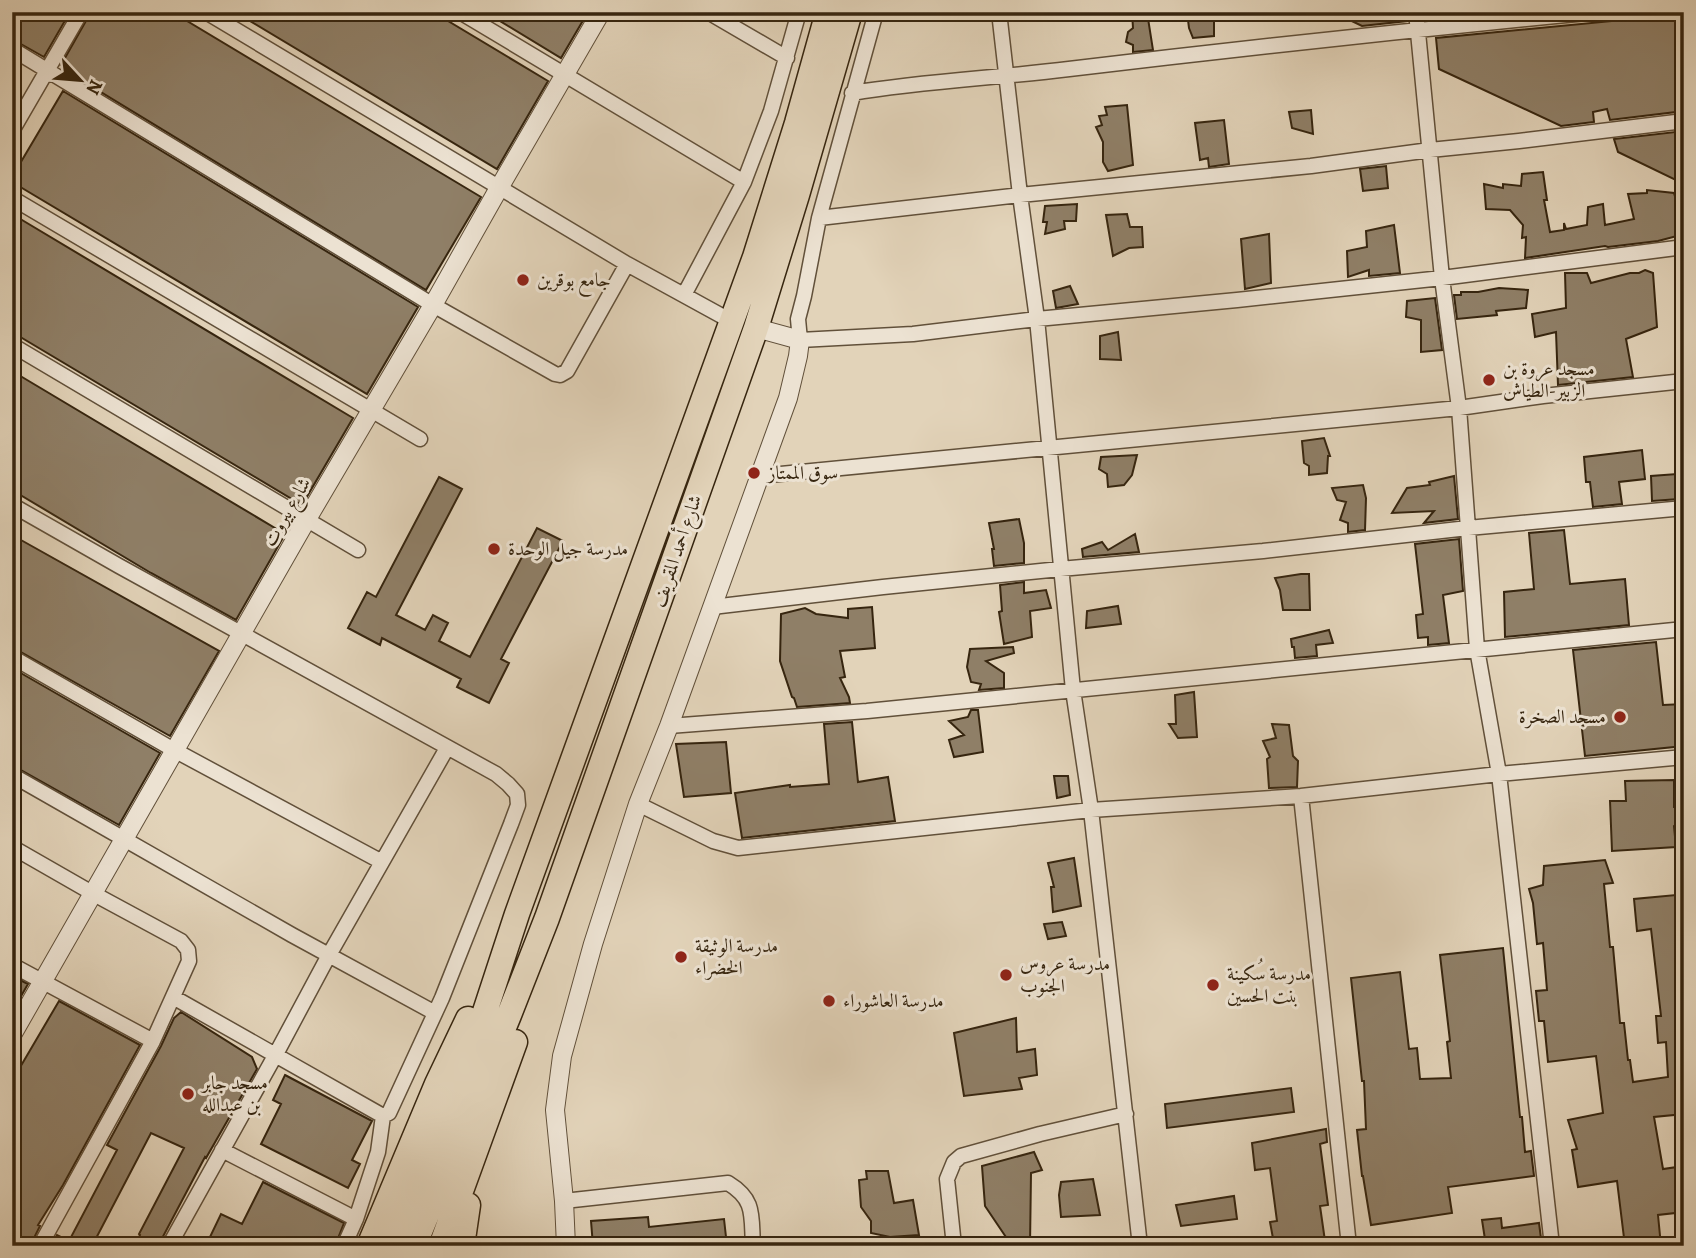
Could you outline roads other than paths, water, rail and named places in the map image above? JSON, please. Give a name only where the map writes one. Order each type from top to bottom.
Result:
[{"type":"highway","name":"شارع أحمد المقريف","points":[[472,1078],[478,1033],[517,914],[755,257],[828,12]]},
{"type":"highway","name":"شارع أحمد المقريف","points":[[472,1078],[547,918],[755,328],[850,12]]},
{"type":"highway","points":[[369,1246],[437,1084],[517,914]]},
{"type":"highway","points":[[442,1246],[525,1015],[547,918]]},
{"type":"highway","points":[[391,1246],[472,1078]]},
{"type":"highway","points":[[414,1246],[472,1078]]},
{"type":"highway","points":[[462,1246],[478,1148]]},
{"type":"street","points":[[12,131],[80,12]]},
{"type":"street","points":[[206,12],[627,264],[731,321]]},
{"type":"street","points":[[460,12],[744,182]]},
{"type":"street","name":"شارع بيروت","points":[[12,1035],[601,12]]},
{"type":"street","points":[[708,12],[787,58]]},
{"type":"street","points":[[684,295],[744,182],[771,111],[799,12]]},
{"type":"street","points":[[566,1246],[555,1110],[562,1056],[593,944],[638,804],[788,398],[800,340],[797,319],[819,218],[876,12]]},
{"type":"street","points":[[999,12],[1037,319],[1073,690],[1091,810],[1140,1246]]},
{"type":"street","points":[[1416,12],[1442,278],[1459,408],[1477,649],[1499,774],[1552,1246]]},
{"type":"street","points":[[852,93],[921,83],[1597,12]]},
{"type":"street","points":[[12,49],[433,305],[560,375],[567,371],[627,264]]},
{"type":"street","points":[[819,218],[1311,166],[1684,121]]},
{"type":"street","points":[[12,198],[420,439]]},
{"type":"street","points":[[755,328],[800,340],[912,334],[1442,278],[1684,247]]},
{"type":"street","points":[[12,345],[358,550]]},
{"type":"street","points":[[759,476],[1459,408],[1684,381]]},
{"type":"street","points":[[12,505],[496,774],[517,794],[518,805],[435,1013],[389,1114],[383,1116],[173,997]]},
{"type":"street","points":[[712,607],[883,587],[1684,508]]},
{"type":"street","points":[[669,726],[867,710],[1684,629]]},
{"type":"street","points":[[12,657],[174,750],[382,862]]},
{"type":"street","points":[[172,1245],[329,955],[447,748]]},
{"type":"street","points":[[638,804],[713,841],[738,848],[1091,810],[1301,796],[1684,757]]},
{"type":"street","points":[[12,775],[435,1013]]},
{"type":"street","points":[[1301,796],[1349,1246]]},
{"type":"street","points":[[12,847],[181,941],[188,950],[189,961],[153,1041],[40,1246]]},
{"type":"street","points":[[12,965],[153,1041]]},
{"type":"street","points":[[954,1246],[947,1180],[954,1162],[961,1156],[1126,1114]]},
{"type":"street","points":[[344,1246],[356,1219],[378,1152],[383,1116]]},
{"type":"street","points":[[222,1150],[356,1219]]},
{"type":"street","points":[[564,1200],[728,1183],[746,1196],[751,1208],[753,1246]]},
{"type":"place","name":"جامع بوقرين","points":[[523,280]]},
{"type":"place","name":"مسجد عروة بن الزبير-الطياش","points":[[1489,380]]},
{"type":"place","name":"سوق الممتاز","points":[[754,473]]},
{"type":"place","name":"مدرسة جيل الوحدة","points":[[494,549]]},
{"type":"place","name":"مسجد الصخرة","points":[[1620,717]]},
{"type":"place","name":"مدرسة الوثيقة الخضراء","points":[[681,957]]},
{"type":"place","name":"مدرسة عروس الجنوب","points":[[1006,975]]},
{"type":"place","name":"مدرسة سُكينة بنت الحسين","points":[[1213,985]]},
{"type":"place","name":"مدرسة العاشوراء","points":[[829,1001]]},
{"type":"place","name":"مسجد جابر بن عبدالله","points":[[188,1094]]}]
